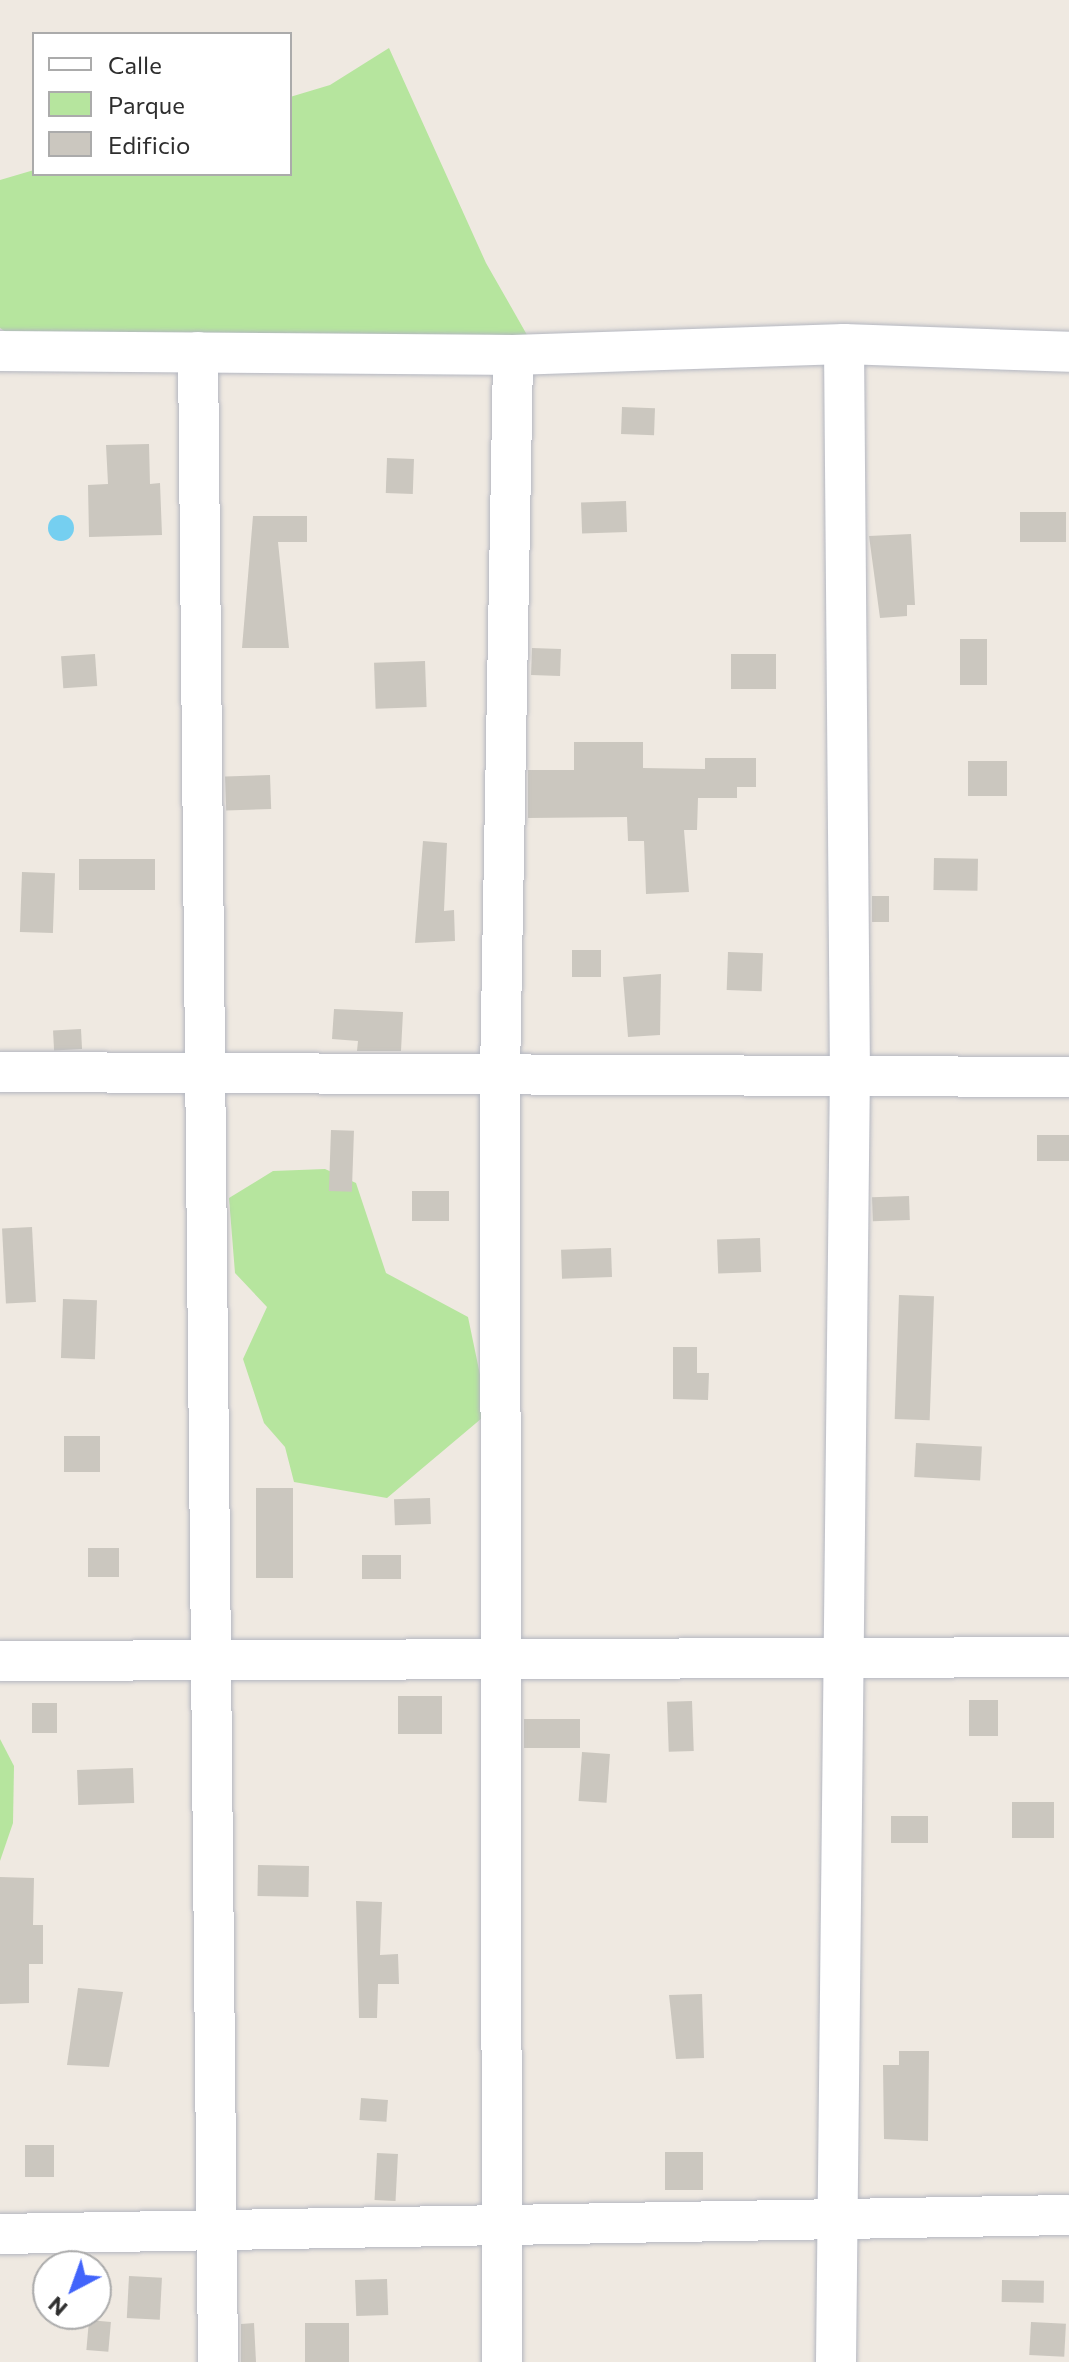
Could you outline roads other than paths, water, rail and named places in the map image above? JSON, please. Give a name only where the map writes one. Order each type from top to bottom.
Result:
[{"type":"street","points":[[836,2362],[841,2217],[840,1656],[850,1076],[844,344]]},
{"type":"street","points":[[0,351],[513,355],[844,344],[1069,352]]},
{"type":"street","points":[[198,352],[202,1073],[218,2362]]},
{"type":"street","points":[[502,2362],[500,1074],[513,355]]},
{"type":"street","points":[[0,1072],[1069,1077]]},
{"type":"street","points":[[0,1661],[1069,1657]]},
{"type":"street","points":[[0,2234],[1069,2215]]},
{"type":"water","points":[[61,515],[70,519],[74,528],[70,537],[61,541],[52,537],[48,528],[52,519]]}]
